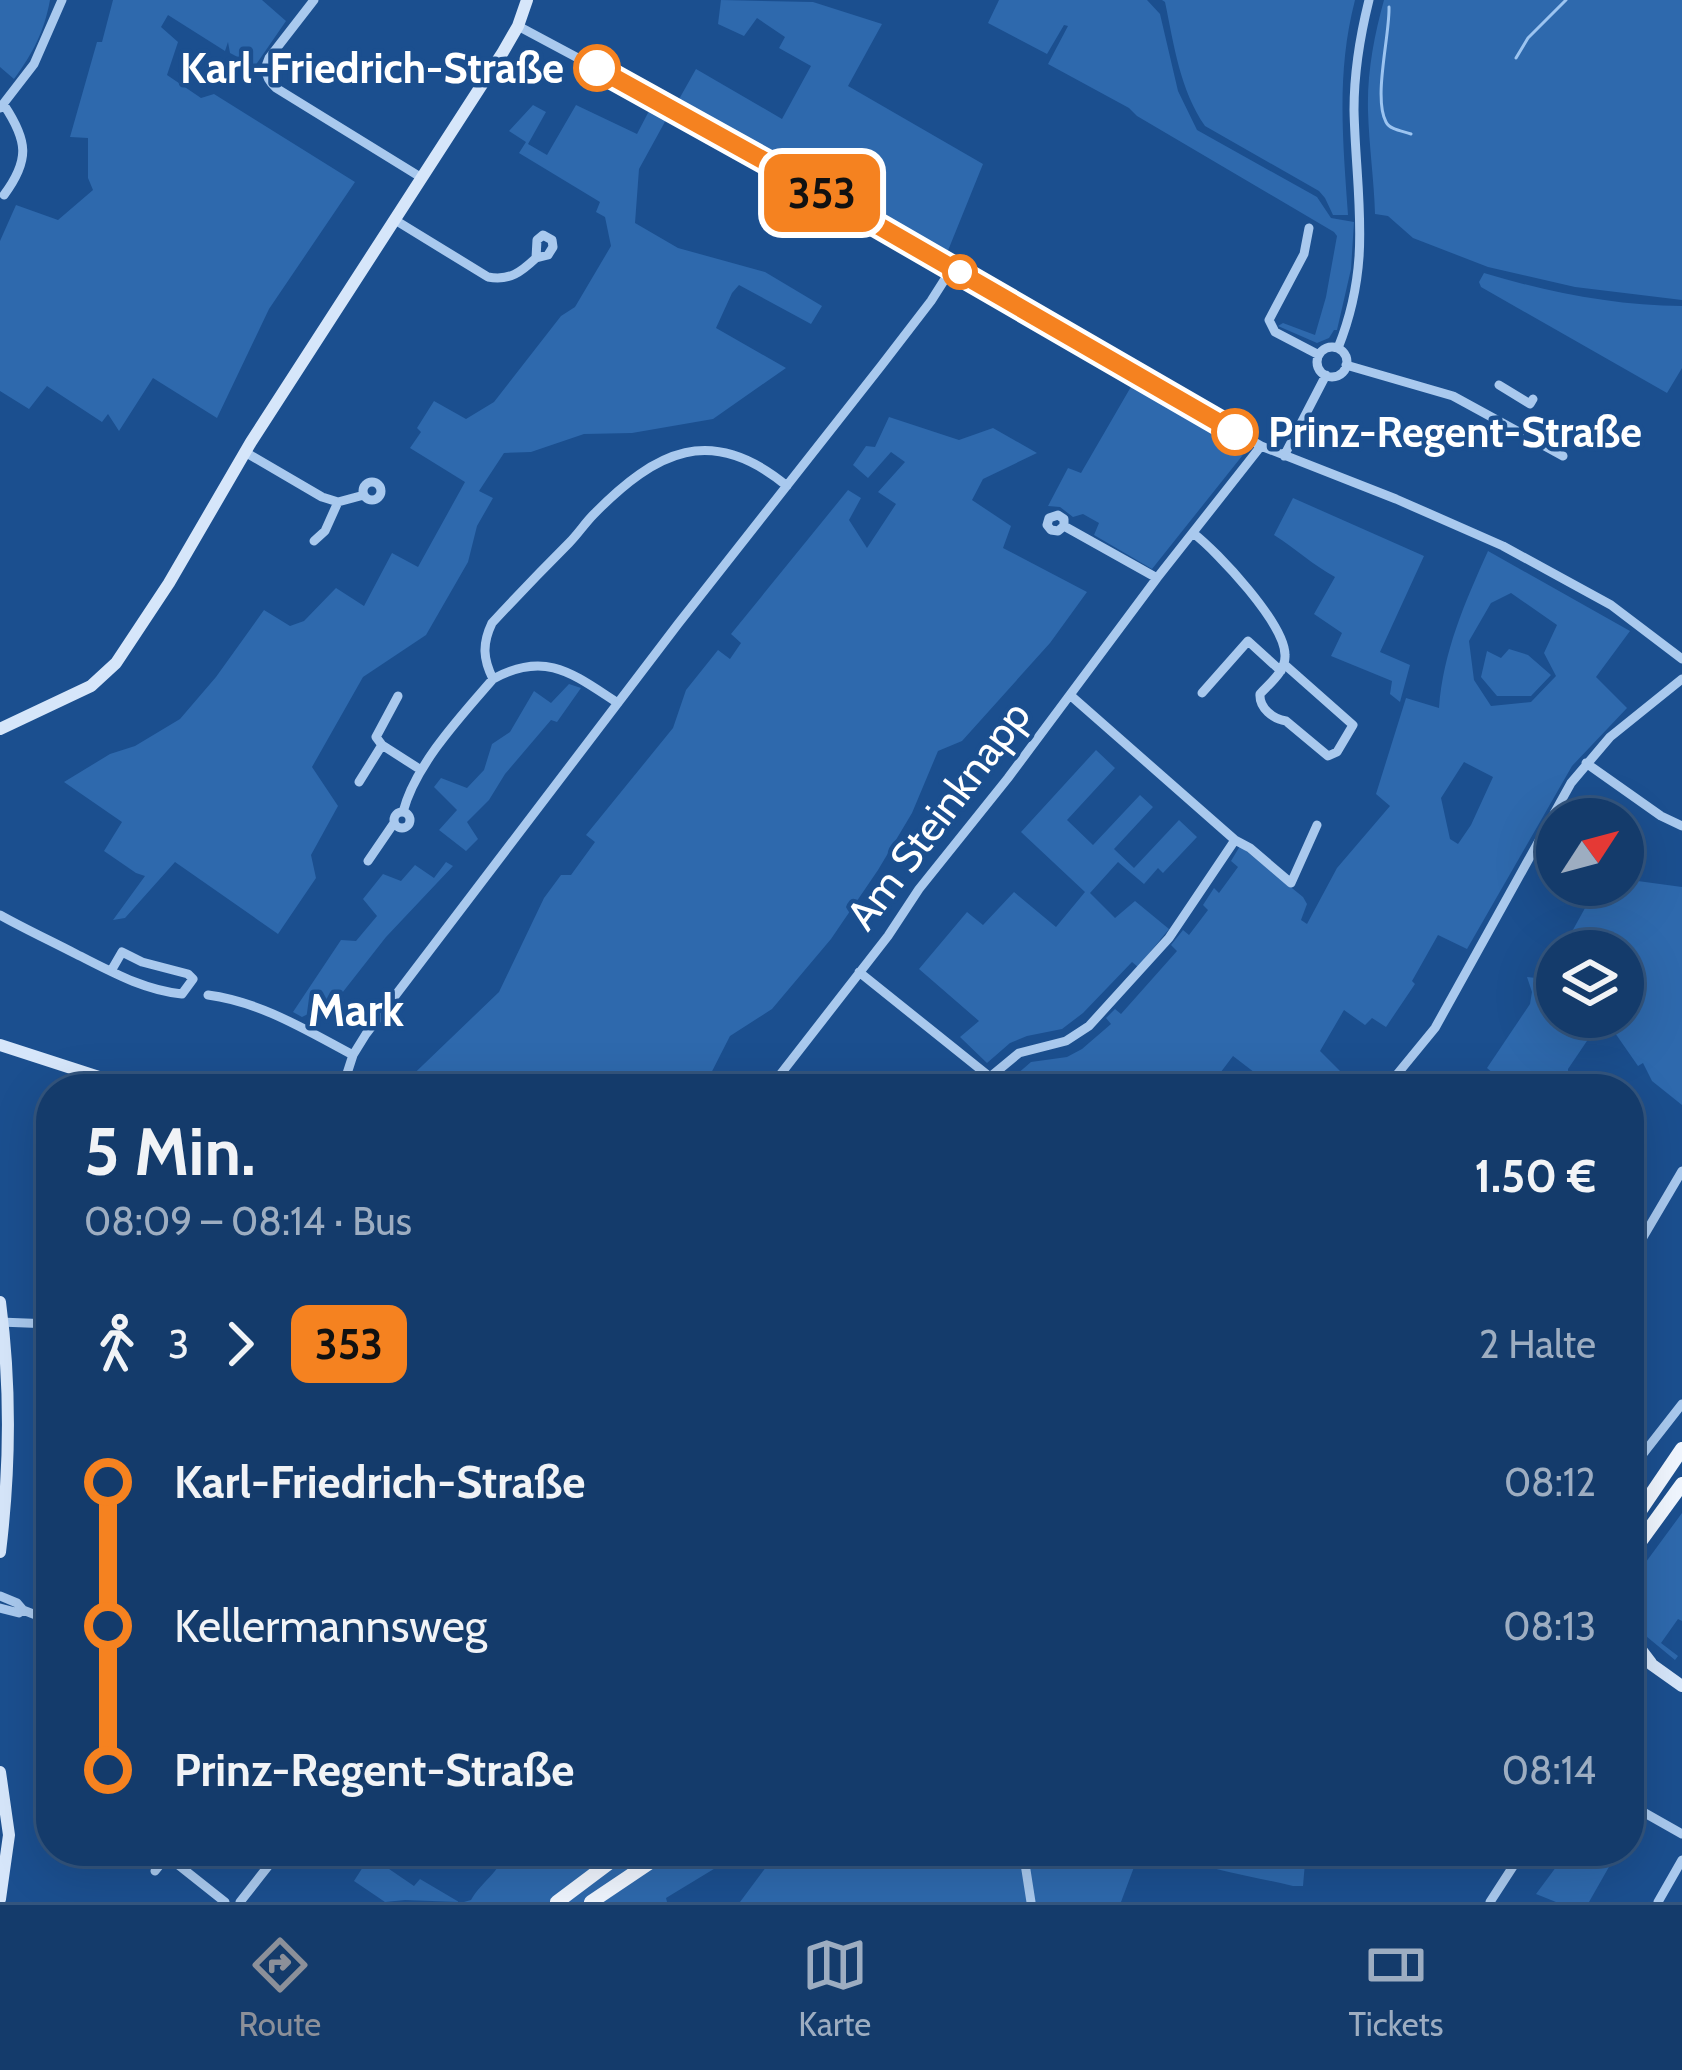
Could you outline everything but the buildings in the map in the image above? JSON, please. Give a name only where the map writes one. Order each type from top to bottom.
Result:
[{"type":"main road","points":[[1644,1505],[1682,1449]]},
{"type":"main road","points":[[1644,1536],[1682,1484]]},
{"type":"main road","points":[[556,1902],[605,1866]]},
{"type":"main road","points":[[591,1902],[645,1866]]},
{"type":"street","points":[[4,195],[19,175],[24,146],[18,127],[2,107],[34,64],[62,0]]},
{"type":"street","points":[[314,0],[269,58],[268,79],[422,178]]},
{"type":"street","points":[[0,729],[105,676],[157,601],[245,452],[518,26],[527,0]]},
{"type":"street","points":[[1338,348],[1360,251],[1354,107],[1369,0]]},
{"type":"street","points":[[518,26],[705,126],[1261,446],[1503,546],[1611,605],[1682,658]]},
{"type":"street","points":[[395,220],[495,278],[518,273],[536,258]]},
{"type":"street","points":[[1309,228],[1304,254],[1269,320],[1275,332],[1318,355]]},
{"type":"street","points":[[346,1074],[352,1055],[952,268]]},
{"type":"street","points":[[1328,347],[1338,348],[1346,356],[1346,365],[1340,374],[1327,376],[1317,365],[1318,355],[1328,347]]},
{"type":"street","points":[[1346,365],[1453,395],[1563,455]]},
{"type":"street","points":[[1284,456],[1327,376]]},
{"type":"street","points":[[1498,385],[1530,404],[1533,399]]},
{"type":"street","name":"Am Steinknapp","points":[[781,1074],[1261,446]]},
{"type":"street","points":[[493,679],[484,650],[492,623],[590,518],[647,467],[682,454],[714,450],[744,459],[787,486]]},
{"type":"street","points":[[245,452],[322,497],[338,502],[364,495]]},
{"type":"street","points":[[314,541],[326,531],[338,502]]},
{"type":"street","points":[[1064,526],[1156,578]]},
{"type":"street","points":[[1193,533],[1275,624],[1284,646],[1282,668],[1260,694],[1262,706],[1328,756],[1337,752],[1353,724],[1282,668],[1248,641],[1202,693]]},
{"type":"street","points":[[368,861],[394,823],[400,828],[408,825],[409,817],[403,812],[411,788],[493,679],[517,668],[551,666],[619,703]]},
{"type":"street","points":[[1397,1074],[1435,1028],[1557,804],[1586,763],[1682,679]]},
{"type":"street","points":[[1070,695],[1291,883],[1316,825]]},
{"type":"street","points":[[398,697],[376,737],[422,770]]},
{"type":"street","points":[[359,782],[382,745]]},
{"type":"street","points":[[1586,763],[1682,826]]},
{"type":"street","points":[[994,1074],[1019,1053],[1066,1041],[1089,1026],[1168,938],[1235,840]]},
{"type":"street","points":[[0,915],[111,971],[140,985],[182,994],[193,980],[188,974],[122,952],[111,971]]},
{"type":"street","points":[[860,972],[986,1074]]},
{"type":"street","points":[[208,995],[239,1000],[283,1018],[352,1055]]},
{"type":"street","points":[[0,1045],[90,1074]]},
{"type":"street","points":[[1644,1235],[1682,1172]]},
{"type":"street","points":[[1668,1194],[1682,1204]]},
{"type":"street","points":[[0,1302],[8,1417],[0,1552]]},
{"type":"street","points":[[1,1322],[36,1323]]},
{"type":"street","points":[[1644,1453],[1682,1404]]},
{"type":"street","points":[[0,1596],[36,1615]]},
{"type":"street","points":[[0,1608],[23,1610]]},
{"type":"street","points":[[1644,1654],[1652,1664]]},
{"type":"street","points":[[1644,1660],[1682,1685]]},
{"type":"street","points":[[0,1772],[9,1835],[0,1899]]},
{"type":"street","points":[[1644,1812],[1682,1834]]},
{"type":"street","points":[[1658,1902],[1682,1860]]},
{"type":"street","points":[[155,1871],[159,1866]]},
{"type":"street","points":[[183,1866],[225,1902]]},
{"type":"street","points":[[240,1902],[268,1866]]},
{"type":"street","points":[[1025,1866],[1030,1902]]},
{"type":"street","points":[[1490,1902],[1513,1866]]},
{"type":"shaded area","points":[[0,0],[50,0],[37,42],[14,79],[0,67]]},
{"type":"shaded area","points":[[113,0],[262,0],[286,21],[255,66],[230,53],[228,42],[225,51],[168,15],[161,27],[178,42],[167,75],[201,98],[214,94],[355,182],[269,309],[217,418],[153,378],[119,431],[108,414],[102,422],[47,386],[29,409],[0,391],[0,241],[16,205],[58,220],[93,190],[88,178],[88,138],[70,137]]},
{"type":"shaded area","points":[[721,0],[813,2],[882,24],[848,86],[983,164],[947,253],[678,101],[696,69],[782,119],[811,66],[779,48],[785,37],[757,18],[744,36],[718,24]]},
{"type":"shaded area","points":[[999,0],[1147,0],[1160,14],[1178,91],[1197,130],[1317,197],[1331,218],[1354,222],[1351,269],[1337,330],[1329,338],[1317,343],[1278,326],[1283,323],[1315,335],[1326,297],[1334,232],[1048,64],[1068,26],[1064,25],[1047,54],[988,23]]},
{"type":"shaded area","points":[[1162,0],[1355,0],[1343,81],[1348,215],[1333,215],[1319,191],[1205,126],[1184,82]]},
{"type":"shaded area","points":[[1384,0],[1682,0],[1682,300],[1575,287],[1488,267],[1413,238],[1388,216],[1375,214],[1368,97]]},
{"type":"shaded area","points":[[533,105],[546,112],[528,144],[547,155],[576,105],[637,134],[650,109],[667,118],[639,169],[635,223],[678,248],[765,272],[822,306],[811,324],[739,285],[716,328],[786,368],[713,419],[632,433],[584,434],[531,452],[504,453],[479,491],[493,498],[477,526],[468,562],[426,635],[363,677],[312,767],[338,806],[311,855],[316,878],[278,934],[175,862],[125,918],[113,920],[145,876],[104,851],[122,822],[64,782],[180,719],[264,610],[290,626],[304,621],[336,588],[364,606],[392,553],[418,567],[465,482],[410,448],[421,432],[417,428],[434,401],[466,419],[494,402],[561,316],[575,307],[611,246],[605,217],[596,212],[600,202],[519,153],[526,142],[509,131]]},
{"type":"shaded area","points":[[1484,273],[1582,297],[1682,306],[1682,368],[1667,393],[1481,287]]},
{"type":"shaded area","points":[[1132,385],[1246,451],[1152,569],[1094,535],[1099,523],[1048,506],[1068,468],[1081,473]]},
{"type":"shaded area","points":[[889,417],[959,440],[993,428],[1037,453],[983,479],[972,500],[1011,526],[1003,548],[1087,592],[1050,643],[962,741],[938,751],[912,813],[831,939],[772,1009],[730,1036],[711,1074],[414,1074],[499,992],[544,898],[561,875],[571,875],[595,842],[586,835],[673,728],[686,690],[718,650],[730,659],[741,643],[731,634],[848,490],[861,498],[849,520],[867,548],[896,504],[878,492],[905,462],[891,452],[868,478],[853,465],[866,446],[875,447]]},
{"type":"shaded area","points":[[1293,498],[1424,556],[1380,652],[1410,665],[1400,702],[1390,694],[1392,681],[1331,656],[1342,633],[1314,614],[1335,577],[1274,535]]},
{"type":"shaded area","points":[[1488,551],[1630,631],[1596,677],[1627,708],[1572,766],[1554,798],[1536,798],[1536,829],[1467,949],[1438,935],[1412,981],[1415,984],[1386,1027],[1372,1018],[1365,1025],[1344,1010],[1320,1051],[1343,1074],[1256,1074],[1233,1056],[1219,1074],[1017,1074],[1031,1062],[1067,1057],[1082,1049],[1111,1024],[1106,1018],[1115,1009],[1121,1014],[1177,951],[1171,945],[1183,930],[1189,935],[1208,910],[1203,905],[1214,888],[1219,893],[1238,867],[1231,861],[1240,846],[1303,897],[1307,904],[1301,920],[1307,924],[1337,868],[1390,806],[1376,794],[1406,698],[1439,708],[1450,647]],"holes":[[[1511,593],[1557,625],[1544,653],[1556,676],[1531,702],[1491,706],[1474,680],[1469,641],[1491,603]],[[1464,762],[1493,777],[1458,844],[1450,839],[1441,798]]]},
{"type":"shaded area","points":[[1509,649],[1528,655],[1551,675],[1531,696],[1497,696],[1481,677],[1487,651],[1501,658]]},
{"type":"shaded area","points":[[569,684],[581,688],[557,722],[551,720],[467,822],[478,839],[466,851],[439,830],[457,810],[434,787],[441,778],[467,788],[484,770],[492,744],[510,732],[534,691],[551,703]]},
{"type":"shaded area","points":[[1096,750],[1115,768],[1067,820],[1093,845],[1140,795],[1153,807],[1114,849],[1134,868],[1179,820],[1197,837],[1163,873],[1158,868],[1144,884],[1118,862],[1090,893],[1115,918],[1135,901],[1169,929],[1138,967],[1132,962],[1062,1029],[1010,1043],[987,1063],[960,1037],[979,1021],[919,969],[967,912],[983,925],[1014,892],[1056,927],[1085,892],[1021,832]]},
{"type":"shaded area","points":[[446,862],[453,866],[386,937],[335,1002],[315,1019],[293,1012],[341,940],[356,941],[377,916],[363,899],[383,874],[401,881],[415,865],[434,878]]},
{"type":"shaded area","points":[[1644,882],[1682,887],[1682,1105],[1652,1081],[1643,1063],[1638,1066],[1619,1038],[1644,1038],[1644,930],[1573,930],[1586,906],[1644,906]]},
{"type":"shaded area","points":[[1527,977],[1536,978],[1536,1038],[1589,1038],[1568,1069],[1570,1074],[1494,1074],[1487,1068],[1530,1004]]},
{"type":"shaded area","points":[[1682,1513],[1682,1621],[1678,1619],[1661,1643],[1678,1656],[1675,1660],[1644,1634],[1644,1565]]},
{"type":"shaded area","points":[[364,1866],[385,1866],[414,1886],[420,1879],[459,1902],[385,1902],[354,1881]]},
{"type":"shaded area","points":[[498,1866],[719,1866],[666,1898],[667,1902],[464,1902]]},
{"type":"shaded area","points":[[767,1866],[1134,1866],[1121,1902],[740,1902]]},
{"type":"shaded area","points":[[1206,1866],[1305,1866],[1303,1886],[1293,1886]]},
{"type":"shaded area","points":[[1557,1866],[1609,1866],[1589,1902],[1556,1902],[1536,1894]]},
{"type":"waterway","points":[[1516,58],[1528,38],[1566,0]]},
{"type":"waterway","points":[[1389,7],[1382,111],[1390,127],[1411,134]]},
{"type":"bus line","name":"353","points":[[597,68],[1235,432]]},
{"type":"place","name":"Karl-Friedrich-Straße","points":[[597,68]]},
{"type":"place","name":"Prinz-Regent-Straße","points":[[1235,432]]},
{"type":"district","name":"Mark","points":[[356,1010]]}]
